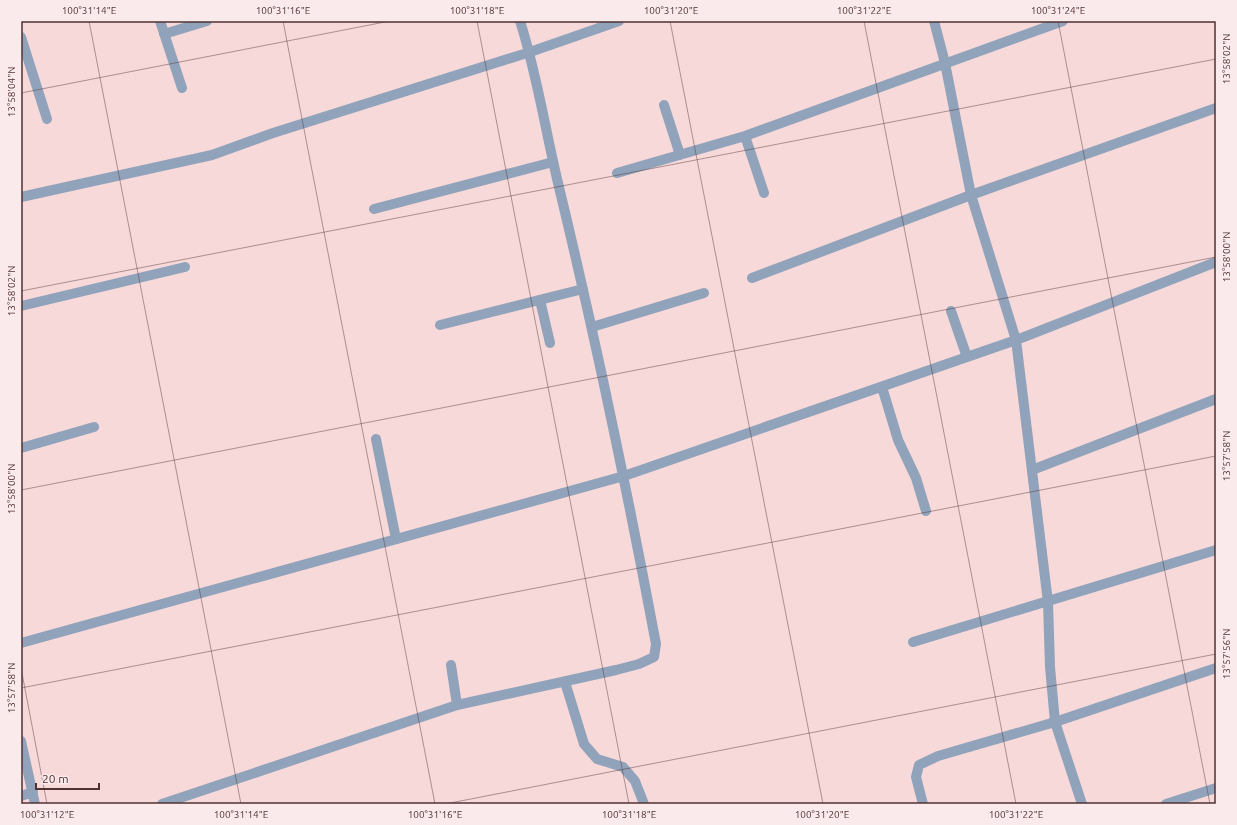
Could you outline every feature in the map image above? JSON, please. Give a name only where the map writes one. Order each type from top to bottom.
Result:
[{"type":"street","points":[[160,21],[182,88]]},
{"type":"street","points":[[164,34],[207,21]]},
{"type":"street","points":[[162,804],[457,705],[565,682],[639,664],[654,657],[656,644],[624,476],[592,327],[553,162],[530,52],[520,21]]},
{"type":"street","points":[[21,197],[212,155],[339,111],[530,52],[619,21]]},
{"type":"street","points":[[934,21],[945,63],[971,195],[1016,340],[1048,602],[1050,667],[1055,722],[1082,804]]},
{"type":"street","points":[[616,173],[745,136],[1063,21]]},
{"type":"street","points":[[21,37],[47,119]]},
{"type":"street","points":[[664,105],[680,155]]},
{"type":"street","points":[[752,278],[971,195],[1216,108]]},
{"type":"street","points":[[745,136],[764,193]]},
{"type":"street","points":[[374,209],[553,162]]},
{"type":"street","points":[[21,643],[624,476],[1016,340],[1216,262]]},
{"type":"street","points":[[21,306],[185,267]]},
{"type":"street","points":[[440,325],[583,289]]},
{"type":"street","points":[[592,327],[704,294]]},
{"type":"street","points":[[540,300],[550,343]]},
{"type":"street","points":[[951,311],[966,357]]},
{"type":"street","points":[[882,387],[898,440],[916,478],[926,511]]},
{"type":"street","points":[[1032,470],[1216,399]]},
{"type":"street","points":[[21,448],[94,427]]},
{"type":"street","points":[[376,439],[396,539]]},
{"type":"street","points":[[913,642],[1216,550]]},
{"type":"street","points":[[451,665],[457,705]]},
{"type":"street","points":[[923,804],[916,777],[918,765],[938,756],[1055,722],[1216,668]]},
{"type":"street","points":[[565,682],[584,744],[597,759],[623,768],[631,775],[644,804]]},
{"type":"street","points":[[21,741],[35,804]]},
{"type":"street","points":[[1166,804],[1216,788]]},
{"type":"street","points":[[21,796],[33,792]]}]
